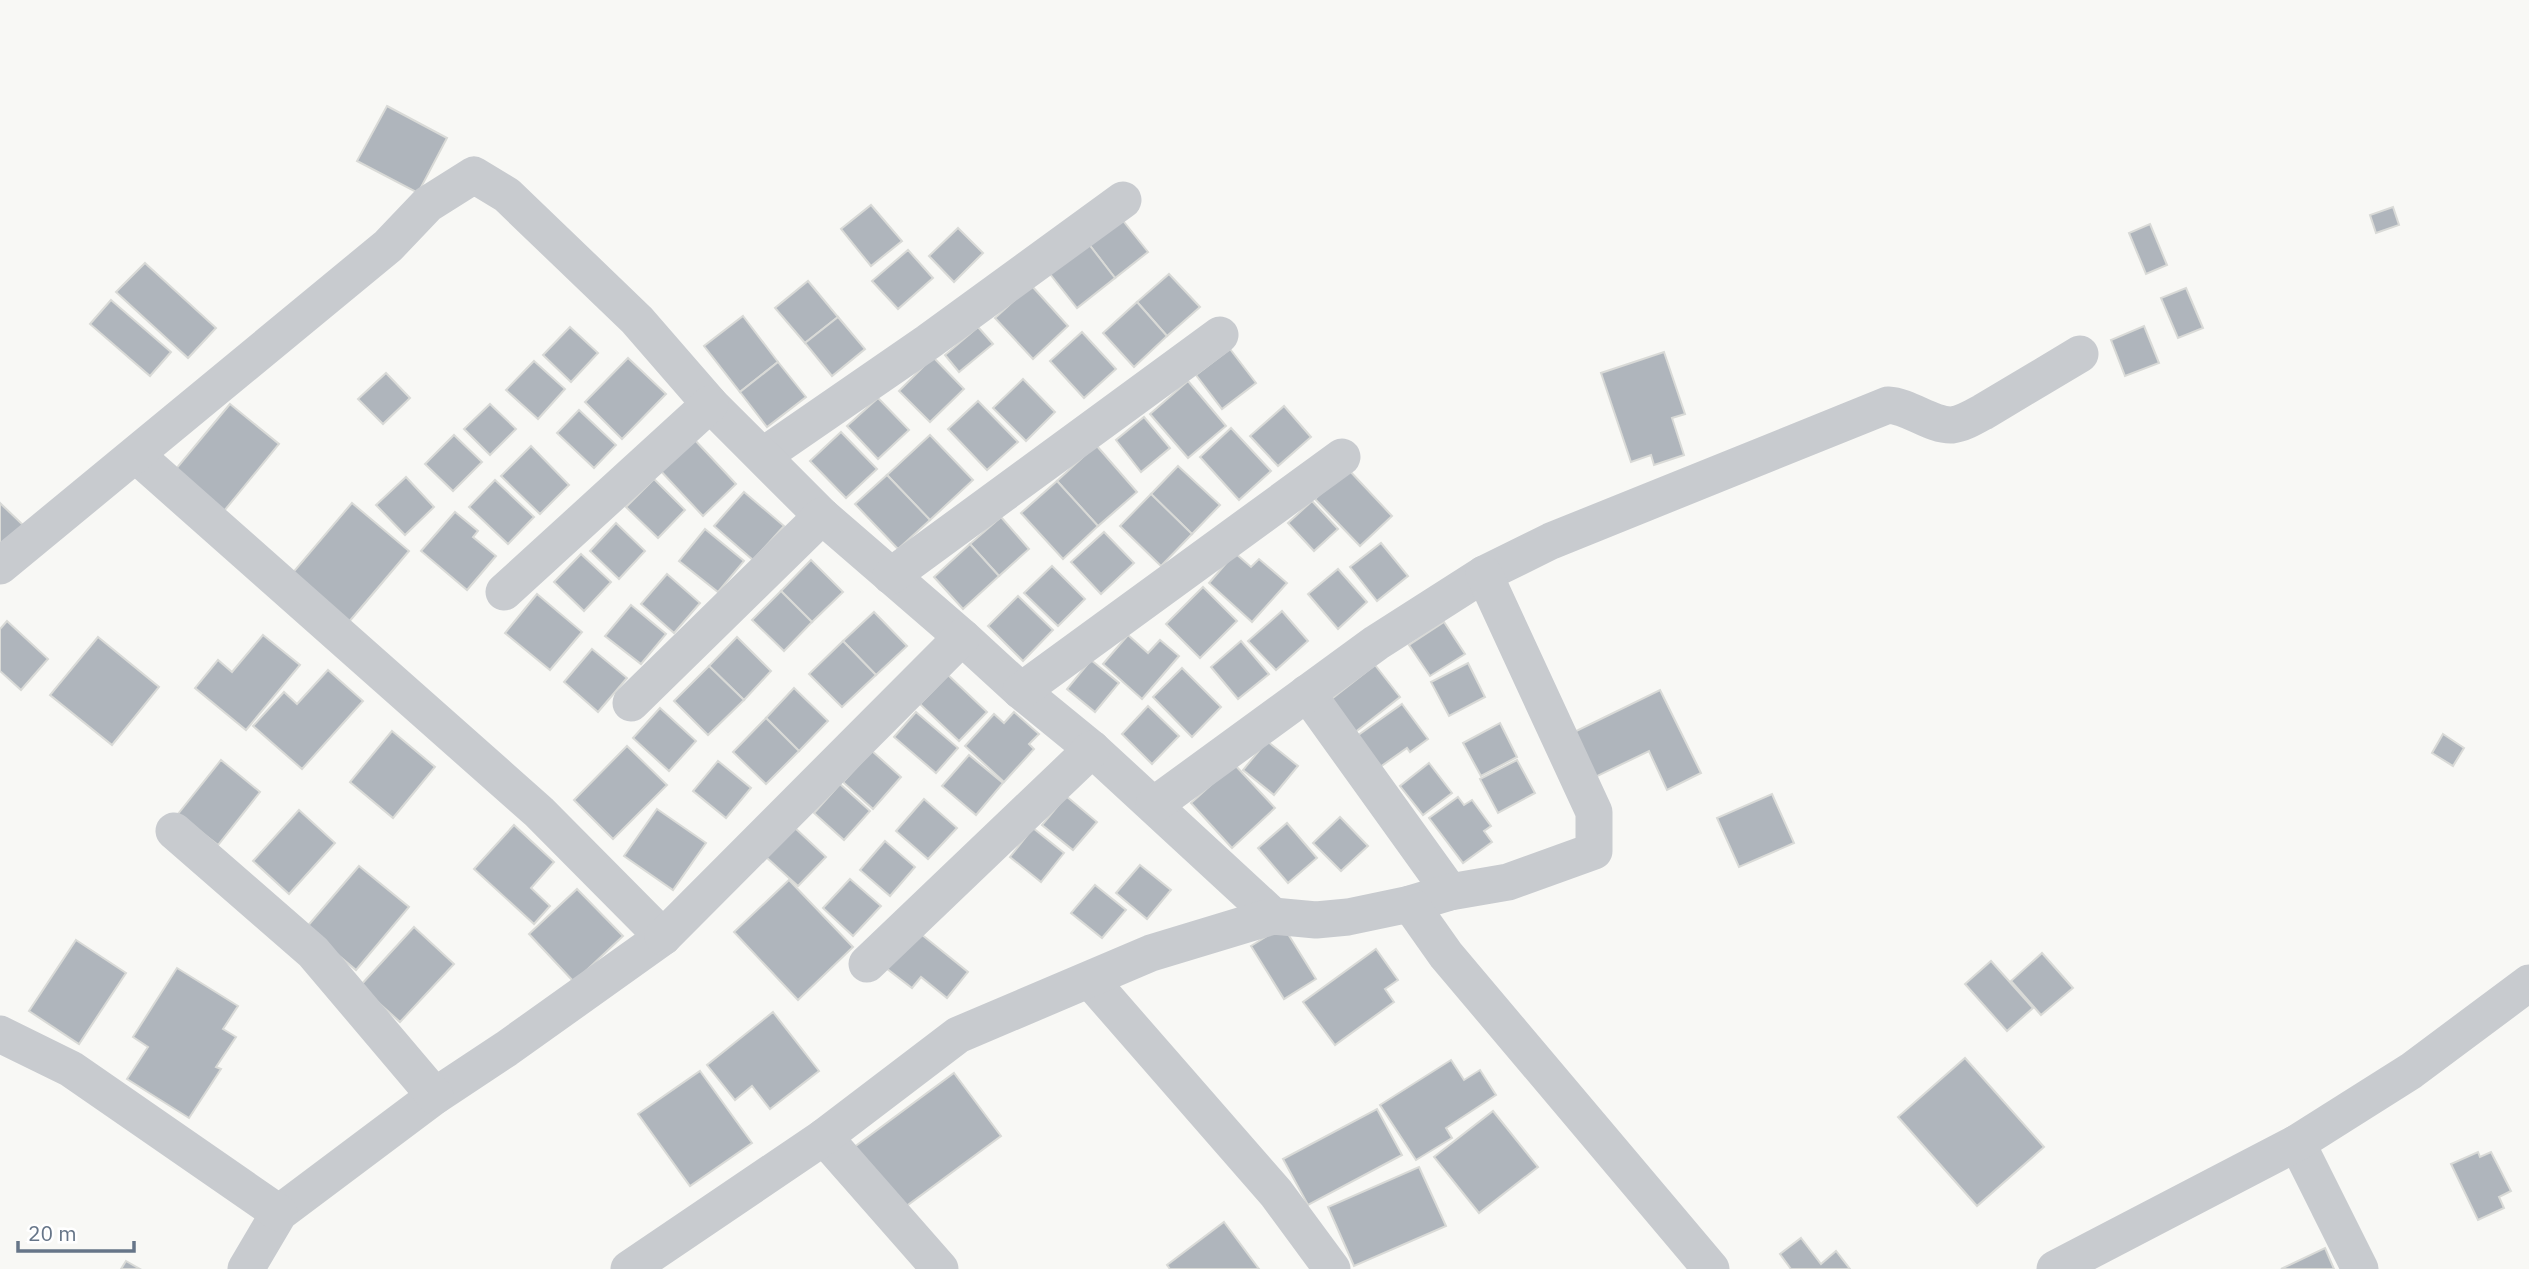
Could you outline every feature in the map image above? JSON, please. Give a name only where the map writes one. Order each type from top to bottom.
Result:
[{"type":"street","points":[[0,566],[379,254],[428,204],[474,175],[508,195],[637,320],[710,404],[764,455],[822,516],[1021,691],[1092,749],[1273,916]]},
{"type":"street","points":[[764,455],[928,342],[1123,200]]},
{"type":"street","points":[[891,576],[1220,335]]},
{"type":"street","points":[[1154,804],[1376,643],[1484,574],[1551,541],[1888,405],[1897,405],[1951,425],[1968,419],[2080,354]]},
{"type":"street","points":[[504,592],[710,404]]},
{"type":"street","points":[[136,455],[539,812],[663,937]]},
{"type":"street","points":[[1021,691],[1342,457]]},
{"type":"street","points":[[631,703],[822,516]]},
{"type":"street","points":[[629,1269],[824,1137],[958,1035],[1151,953],[1273,916],[1316,920],[1348,917],[1410,904],[1450,892],[1508,882],[1594,850],[1594,812],[1484,574]]},
{"type":"street","points":[[246,1269],[279,1213],[435,1096],[663,937],[962,637]]},
{"type":"street","points":[[1307,693],[1450,892]]},
{"type":"street","points":[[867,964],[1092,749]]},
{"type":"street","points":[[174,831],[313,953],[435,1096]]},
{"type":"street","points":[[1410,904],[1446,955],[1711,1269]]},
{"type":"street","points":[[1090,981],[1276,1193],[1332,1269]]},
{"type":"street","points":[[2055,1269],[2297,1143],[2411,1070],[2529,984]]},
{"type":"street","points":[[0,1034],[71,1069],[279,1213]]},
{"type":"street","points":[[824,1137],[940,1269]]},
{"type":"street","points":[[2297,1143],[2360,1269]]},
{"type":"building","points":[[387,106],[447,138],[418,193],[357,161]]},
{"type":"building","points":[[871,205],[902,241],[871,266],[841,229]]},
{"type":"building","points":[[2393,207],[2399,225],[2376,233],[2370,215]]},
{"type":"building","points":[[1120,217],[1148,252],[1115,278],[1088,243]]},
{"type":"building","points":[[2150,224],[2167,265],[2146,274],[2129,233]]},
{"type":"building","points":[[958,228],[983,253],[954,282],[929,256]]},
{"type":"building","points":[[1088,243],[1115,278],[1077,308],[1050,274]]},
{"type":"building","points":[[908,250],[933,278],[898,309],[872,281]]},
{"type":"building","points":[[145,263],[216,328],[188,358],[116,292]]},
{"type":"building","points":[[1169,274],[1200,307],[1167,336],[1137,302]]},
{"type":"building","points":[[808,281],[838,317],[805,343],[775,308]]},
{"type":"building","points":[[1031,285],[1068,326],[1033,359],[995,318]]},
{"type":"building","points":[[2186,288],[2203,328],[2178,338],[2161,298]]},
{"type":"building","points":[[111,300],[171,352],[150,376],[90,324]]},
{"type":"building","points":[[1137,302],[1167,336],[1134,367],[1103,333]]},
{"type":"building","points":[[743,316],[778,362],[740,392],[704,346]]},
{"type":"building","points":[[838,317],[865,349],[832,376],[805,343]]},
{"type":"building","points":[[2144,326],[2159,363],[2125,376],[2111,340]]},
{"type":"building","points":[[570,327],[598,353],[571,382],[543,355]]},
{"type":"building","points":[[978,327],[993,344],[959,372],[945,355]]},
{"type":"building","points":[[1082,332],[1116,369],[1084,398],[1050,361]]},
{"type":"building","points":[[1230,349],[1256,383],[1222,409],[1196,375]]},
{"type":"building","points":[[1664,352],[1685,414],[1672,418],[1684,455],[1654,465],[1651,455],[1631,462],[1601,373]]},
{"type":"building","points":[[933,357],[964,389],[930,422],[899,391]]},
{"type":"building","points":[[628,358],[666,394],[622,439],[585,402]]},
{"type":"building","points":[[534,361],[565,389],[538,419],[506,390]]},
{"type":"building","points":[[778,362],[806,397],[767,427],[740,392]]},
{"type":"building","points":[[386,373],[410,398],[383,424],[358,399]]},
{"type":"building","points":[[1023,379],[1055,412],[1026,441],[993,408]]},
{"type":"building","points":[[1188,381],[1226,426],[1188,458],[1150,414]]},
{"type":"building","points":[[878,398],[909,430],[878,459],[847,426]]},
{"type":"building","points":[[978,401],[1018,442],[987,470],[948,429]]},
{"type":"building","points":[[230,404],[279,444],[224,511],[175,470]]},
{"type":"building","points":[[490,404],[516,429],[490,455],[464,429]]},
{"type":"building","points":[[1284,406],[1311,437],[1278,466],[1250,436]]},
{"type":"building","points":[[579,410],[616,445],[594,468],[557,433]]},
{"type":"building","points":[[1144,417],[1170,448],[1141,472],[1116,440]]},
{"type":"building","points":[[1231,428],[1271,471],[1239,500],[1200,457]]},
{"type":"building","points":[[841,432],[877,469],[846,498],[810,461]]},
{"type":"building","points":[[454,435],[482,462],[453,491],[425,464]]},
{"type":"building","points":[[930,435],[973,480],[930,520],[887,475]]},
{"type":"building","points":[[692,437],[736,484],[703,516],[658,468]]},
{"type":"building","points":[[1096,445],[1137,492],[1098,526],[1057,481]]},
{"type":"building","points":[[531,446],[569,485],[540,514],[501,476]]},
{"type":"building","points":[[1178,466],[1220,505],[1192,534],[1151,494]]},
{"type":"building","points":[[1347,468],[1392,516],[1360,546],[1315,499]]},
{"type":"building","points":[[887,475],[930,520],[898,549],[855,504]]},
{"type":"building","points":[[406,477],[434,507],[405,535],[376,505]]},
{"type":"building","points":[[654,479],[685,510],[658,538],[626,507]]},
{"type":"building","points":[[495,480],[534,517],[508,544],[469,507]]},
{"type":"building","points":[[1057,481],[1098,526],[1063,559],[1021,513]]},
{"type":"building","points":[[744,492],[784,526],[753,560],[714,526]]},
{"type":"building","points":[[1151,494],[1192,534],[1161,566],[1120,526]]},
{"type":"building","points":[[1312,501],[1338,529],[1314,551],[1288,523]]},
{"type":"building","points":[[0,503],[23,525],[0,549]]},
{"type":"building","points":[[352,503],[409,551],[348,623],[290,576]]},
{"type":"building","points":[[455,512],[478,531],[473,537],[496,556],[467,590],[421,551]]},
{"type":"building","points":[[1001,517],[1029,549],[999,576],[970,544]]},
{"type":"building","points":[[616,523],[645,551],[619,579],[590,551]]},
{"type":"building","points":[[705,529],[744,561],[718,592],[679,561]]},
{"type":"building","points":[[1104,532],[1134,563],[1101,594],[1071,562]]},
{"type":"building","points":[[1381,543],[1408,576],[1377,601],[1350,567]]},
{"type":"building","points":[[970,544],[999,576],[963,609],[934,577]]},
{"type":"building","points":[[1235,553],[1251,567],[1259,559],[1287,583],[1252,622],[1209,583]]},
{"type":"building","points":[[581,554],[611,582],[584,611],[554,582]]},
{"type":"building","points":[[811,560],[843,592],[812,622],[781,591]]},
{"type":"building","points":[[1052,566],[1085,599],[1058,626],[1024,593]]},
{"type":"building","points":[[1338,569],[1367,602],[1338,629],[1308,594]]},
{"type":"building","points":[[667,574],[700,603],[674,633],[641,604]]},
{"type":"building","points":[[1203,587],[1237,621],[1200,658],[1166,624]]},
{"type":"building","points":[[781,591],[812,622],[784,651],[752,620]]},
{"type":"building","points":[[537,594],[582,632],[550,670],[505,633]]},
{"type":"building","points":[[1018,596],[1053,630],[1023,661],[988,626]]},
{"type":"building","points":[[631,605],[666,634],[641,664],[605,636]]},
{"type":"building","points":[[1282,611],[1308,641],[1276,670],[1248,641]]},
{"type":"building","points":[[874,612],[907,646],[876,675],[843,641]]},
{"type":"building","points":[[7,621],[48,659],[21,690],[0,671],[0,629]]},
{"type":"building","points":[[1444,622],[1465,654],[1430,676],[1409,645]]},
{"type":"building","points":[[263,635],[300,665],[246,730],[195,688],[218,660],[232,672]]},
{"type":"building","points":[[1128,635],[1148,653],[1160,640],[1179,656],[1142,699],[1103,664]]},
{"type":"building","points":[[98,637],[159,687],[112,745],[50,695]]},
{"type":"building","points":[[737,637],[771,671],[744,700],[709,666]]},
{"type":"building","points":[[843,641],[876,675],[842,707],[809,674]]},
{"type":"building","points":[[1241,641],[1269,674],[1238,699],[1211,667]]},
{"type":"building","points":[[592,649],[627,678],[598,712],[564,682]]},
{"type":"building","points":[[1091,660],[1119,683],[1095,712],[1067,689]]},
{"type":"building","points":[[1468,663],[1485,697],[1449,716],[1431,682]]},
{"type":"building","points":[[1375,665],[1400,697],[1354,733],[1329,701]]},
{"type":"building","points":[[709,666],[744,700],[708,735],[674,701]]},
{"type":"building","points":[[1182,668],[1221,707],[1192,737],[1153,697]]},
{"type":"building","points":[[328,670],[363,701],[302,769],[253,726],[284,692],[297,704]]},
{"type":"building","points":[[948,675],[987,712],[959,741],[920,704]]},
{"type":"building","points":[[794,688],[828,721],[799,751],[766,718]]},
{"type":"building","points":[[1660,690],[1701,773],[1667,790],[1649,751],[1587,781],[1566,736]]},
{"type":"building","points":[[1402,704],[1428,739],[1410,752],[1407,748],[1380,767],[1357,736]]},
{"type":"building","points":[[1148,706],[1179,736],[1152,764],[1122,734]]},
{"type":"building","points":[[660,708],[696,741],[669,771],[633,738]]},
{"type":"building","points":[[916,712],[958,748],[936,773],[894,737]]},
{"type":"building","points":[[1014,712],[1039,734],[1029,744],[1034,749],[1004,782],[965,746],[994,714],[1004,723]]},
{"type":"building","points":[[766,718],[799,751],[766,784],[733,752]]},
{"type":"building","points":[[1500,723],[1517,757],[1481,776],[1463,743]]},
{"type":"building","points":[[392,731],[435,767],[393,818],[350,782]]},
{"type":"building","points":[[2443,734],[2464,748],[2453,766],[2432,753]]},
{"type":"building","points":[[1267,741],[1298,766],[1274,795],[1243,770]]},
{"type":"building","points":[[627,746],[667,785],[613,839],[574,800]]},
{"type":"building","points":[[872,751],[901,777],[873,809],[843,782]]},
{"type":"building","points":[[969,755],[1003,783],[976,815],[942,786]]},
{"type":"building","points":[[221,760],[260,792],[218,845],[178,814]]},
{"type":"building","points":[[1517,760],[1535,793],[1498,813],[1480,779]]},
{"type":"building","points":[[718,761],[751,788],[726,818],[693,791]]},
{"type":"building","points":[[1429,763],[1452,793],[1423,815],[1400,786]]},
{"type":"building","points":[[1234,764],[1275,808],[1232,848],[1191,803]]},
{"type":"building","points":[[840,784],[870,811],[844,840],[814,813]]},
{"type":"building","points":[[1772,794],[1794,843],[1739,867],[1717,818]]},
{"type":"building","points":[[1066,796],[1097,822],[1073,850],[1042,825]]},
{"type":"building","points":[[1458,797],[1464,805],[1472,800],[1491,826],[1484,831],[1492,842],[1463,863],[1429,818]]},
{"type":"building","points":[[924,799],[957,828],[928,859],[896,831]]},
{"type":"building","points":[[657,809],[706,843],[673,890],[624,856]]},
{"type":"building","points":[[299,810],[335,843],[289,894],[253,861]]},
{"type":"building","points":[[1340,817],[1368,846],[1341,871],[1313,843]]},
{"type":"building","points":[[1287,823],[1317,858],[1288,883],[1258,848]]},
{"type":"building","points":[[514,825],[554,862],[531,888],[550,906],[534,924],[474,869]]},
{"type":"building","points":[[794,827],[826,857],[798,886],[766,857]]},
{"type":"building","points":[[1033,828],[1064,853],[1041,882],[1010,857]]},
{"type":"building","points":[[885,841],[915,867],[890,896],[860,870]]},
{"type":"building","points":[[1140,865],[1171,890],[1147,919],[1116,893]]},
{"type":"building","points":[[359,866],[409,907],[356,970],[306,928]]},
{"type":"building","points":[[850,879],[881,906],[853,936],[823,908]]},
{"type":"building","points":[[789,880],[853,947],[798,1000],[734,932]]},
{"type":"building","points":[[1095,885],[1126,910],[1102,938],[1071,913]]},
{"type":"building","points":[[577,889],[623,936],[574,982],[529,934]]},
{"type":"building","points":[[1283,926],[1316,979],[1284,999],[1251,946]]},
{"type":"building","points":[[414,927],[454,964],[400,1022],[360,986]]},
{"type":"building","points":[[916,930],[968,972],[947,998],[921,977],[912,988],[886,968]]},
{"type":"building","points":[[76,940],[126,973],[79,1044],[29,1011]]},
{"type":"building","points":[[1376,949],[1398,980],[1385,989],[1394,1002],[1335,1045],[1303,1002]]},
{"type":"building","points":[[2042,953],[2073,988],[2041,1015],[2011,981]]},
{"type":"building","points":[[1991,961],[2033,1008],[2007,1031],[1965,984]]},
{"type":"building","points":[[177,968],[238,1006],[223,1029],[236,1037],[216,1067],[221,1069],[189,1118],[127,1079],[148,1047],[133,1037]]},
{"type":"building","points":[[773,1012],[819,1071],[770,1109],[752,1086],[735,1100],[707,1065]]},
{"type":"building","points":[[1965,1058],[2044,1147],[1977,1206],[1898,1117]]},
{"type":"building","points":[[1451,1060],[1464,1080],[1480,1070],[1496,1095],[1446,1128],[1452,1138],[1416,1160],[1380,1105]]},
{"type":"building","points":[[700,1071],[752,1143],[690,1186],[638,1114]]},
{"type":"building","points":[[954,1073],[1001,1136],[901,1210],[853,1148]]},
{"type":"building","points":[[1377,1109],[1402,1155],[1308,1205],[1283,1159]]},
{"type":"building","points":[[1493,1111],[1538,1167],[1479,1213],[1434,1157]]},
{"type":"building","points":[[2478,1152],[2480,1157],[2491,1152],[2511,1191],[2499,1197],[2504,1208],[2478,1220],[2451,1164]]},
{"type":"building","points":[[1419,1167],[1446,1226],[1354,1266],[1328,1207]]},
{"type":"building","points":[[1224,1222],[1259,1269],[1170,1269],[1167,1265]]},
{"type":"building","points":[[1801,1238],[1821,1264],[1836,1251],[1850,1269],[1791,1269],[1780,1254]]},
{"type":"building","points":[[2325,1248],[2334,1269],[2281,1269]]},
{"type":"building","points":[[126,1261],[140,1269],[121,1269]]}]
